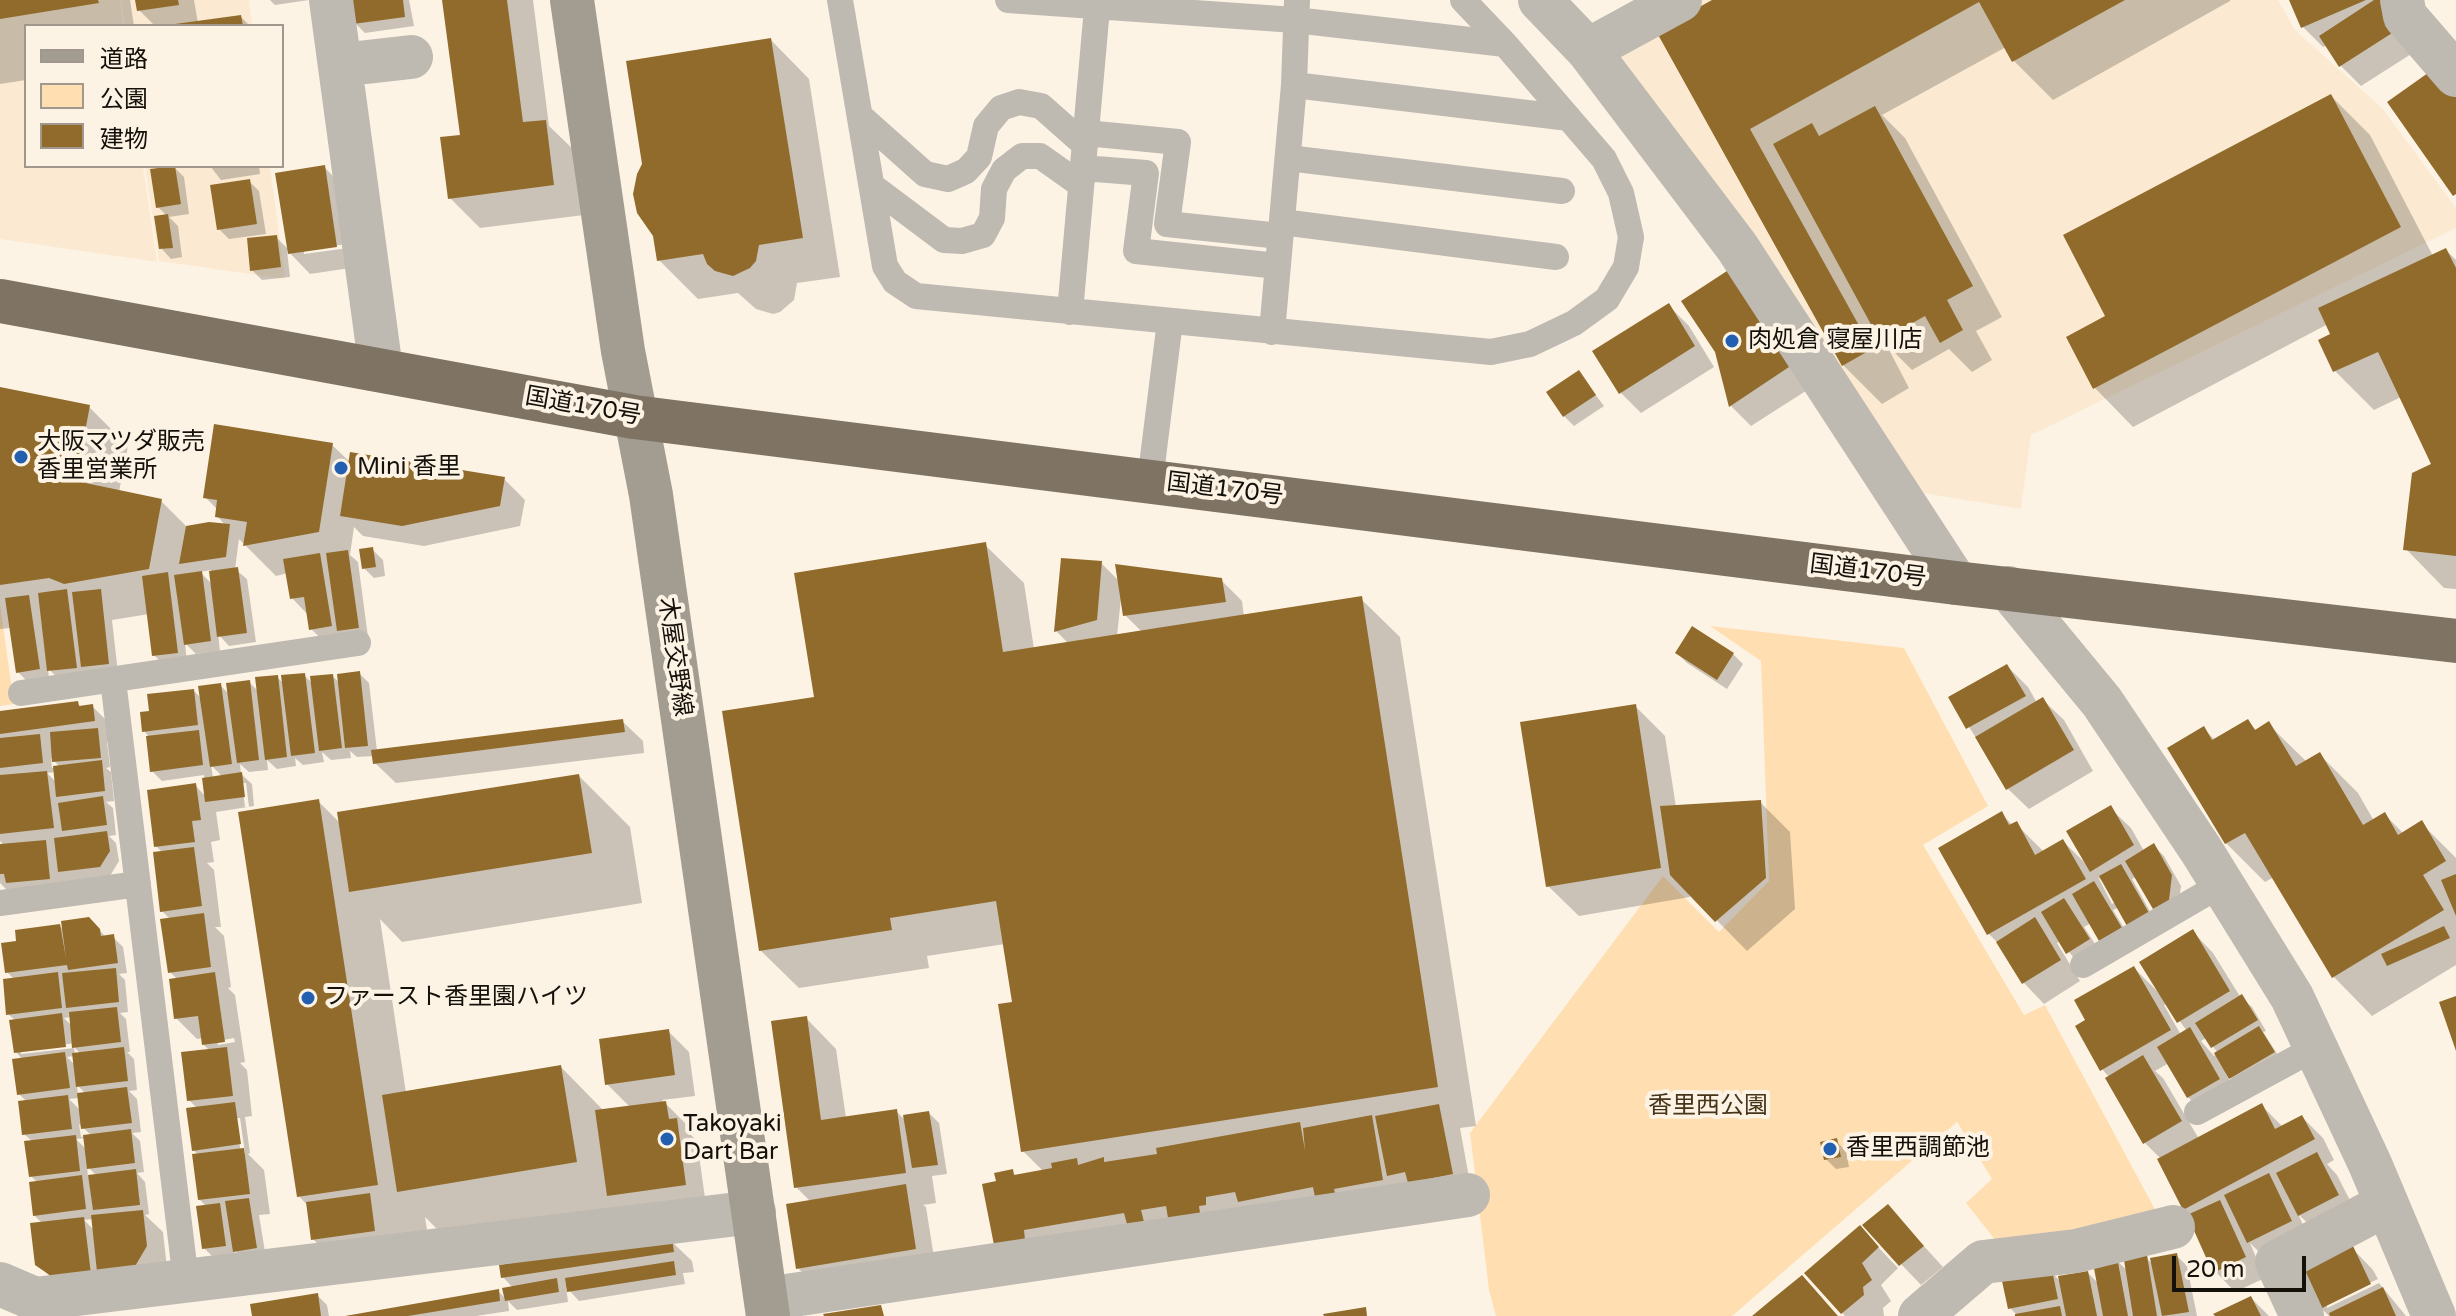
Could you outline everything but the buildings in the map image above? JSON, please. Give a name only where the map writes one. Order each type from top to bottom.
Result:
[{"type":"highway","name":"国道170号","points":[[0,301],[634,417],[1956,583],[2456,641]]},
{"type":"main road","name":"木屋交野線","points":[[572,0],[634,417],[651,495],[767,1308]]},
{"type":"street","points":[[331,0],[381,370]]},
{"type":"street","points":[[1540,0],[1588,50],[1737,247],[1956,583]]},
{"type":"street","points":[[1588,50],[1680,0]]},
{"type":"street","points":[[2402,0],[2405,16],[2456,75]]},
{"type":"street","points":[[340,65],[411,57]]},
{"type":"street","points":[[2008,588],[2102,702],[2292,997],[2387,1204],[2434,1316]]},
{"type":"street","points":[[767,1308],[1468,1195]]},
{"type":"street","points":[[2302,1316],[2277,1262],[2387,1204]]},
{"type":"street","points":[[0,1284],[35,1299],[754,1212]]},
{"type":"street","points":[[1920,1316],[1971,1296],[1983,1262],[2076,1251],[2173,1227]]},
{"type":"street","points":[[0,1308],[1,1316]]},
{"type":"lane","points":[[840,0],[885,266],[895,282],[916,296],[1491,352],[1530,344],[1585,315],[1607,299],[1626,267],[1631,237],[1621,193],[1604,159],[1463,0]]},
{"type":"lane","points":[[1008,0],[1097,8],[1296,10],[1505,44]]},
{"type":"lane","points":[[1070,312],[1097,8]]},
{"type":"lane","points":[[1272,332],[1294,85],[1296,10]]},
{"type":"lane","points":[[1294,85],[1569,118]]},
{"type":"lane","points":[[860,116],[925,174],[948,179],[966,171],[979,157],[986,126],[1001,108],[1019,102],[1041,106],[1084,158]]},
{"type":"lane","points":[[1084,158],[1178,142],[1167,224],[1281,229],[1556,257]]},
{"type":"lane","points":[[872,186],[944,240],[962,241],[983,235],[992,218],[994,189],[1004,170],[1022,156],[1084,158],[1146,173],[1136,251],[1278,266]]},
{"type":"lane","points":[[1288,158],[1562,191]]},
{"type":"lane","points":[[1150,481],[1170,321]]},
{"type":"lane","points":[[21,693],[358,643]]},
{"type":"lane","points":[[113,680],[186,1281]]},
{"type":"lane","points":[[0,903],[138,884]]},
{"type":"lane","points":[[2083,965],[2222,884]]},
{"type":"lane","points":[[2197,1112],[2315,1048]]},
{"type":"shaded area","points":[[0,0],[120,0],[123,24],[24,24],[24,168],[143,168],[157,262],[0,239]]},
{"type":"shaded area","points":[[121,0],[249,0],[252,24],[125,24]]},
{"type":"shaded area","points":[[1694,0],[2278,0],[2295,30],[2382,108],[2456,208],[2456,228],[2031,435],[2021,509],[1916,492],[1607,48]]},
{"type":"shaded area","points":[[145,168],[270,168],[285,279],[159,261]]},
{"type":"green space","points":[[0,604],[14,704],[0,706]]},
{"type":"green space","name":"香里西公園","points":[[1710,626],[1904,648],[1988,806],[1923,845],[2024,1015],[2045,1005],[2158,1215],[2000,1246],[1966,1203],[1992,1179],[1957,1122],[1732,1316],[1496,1316],[1489,1290],[1470,1133],[1663,876],[1719,932],[1769,881],[1761,661]]},
{"type":"place","name":"肉処倉 寝屋川店","points":[[1732,341]]},
{"type":"place","name":"大阪マツダ販売 香里営業所","points":[[21,457]]},
{"type":"place","name":"Mini 香里","points":[[341,468]]},
{"type":"place","name":"ファースト香里園ハイツ","points":[[308,998]]},
{"type":"place","name":"Takoyaki Dart Bar","points":[[667,1139]]},
{"type":"place","name":"香里西調節池","points":[[1830,1149]]}]
